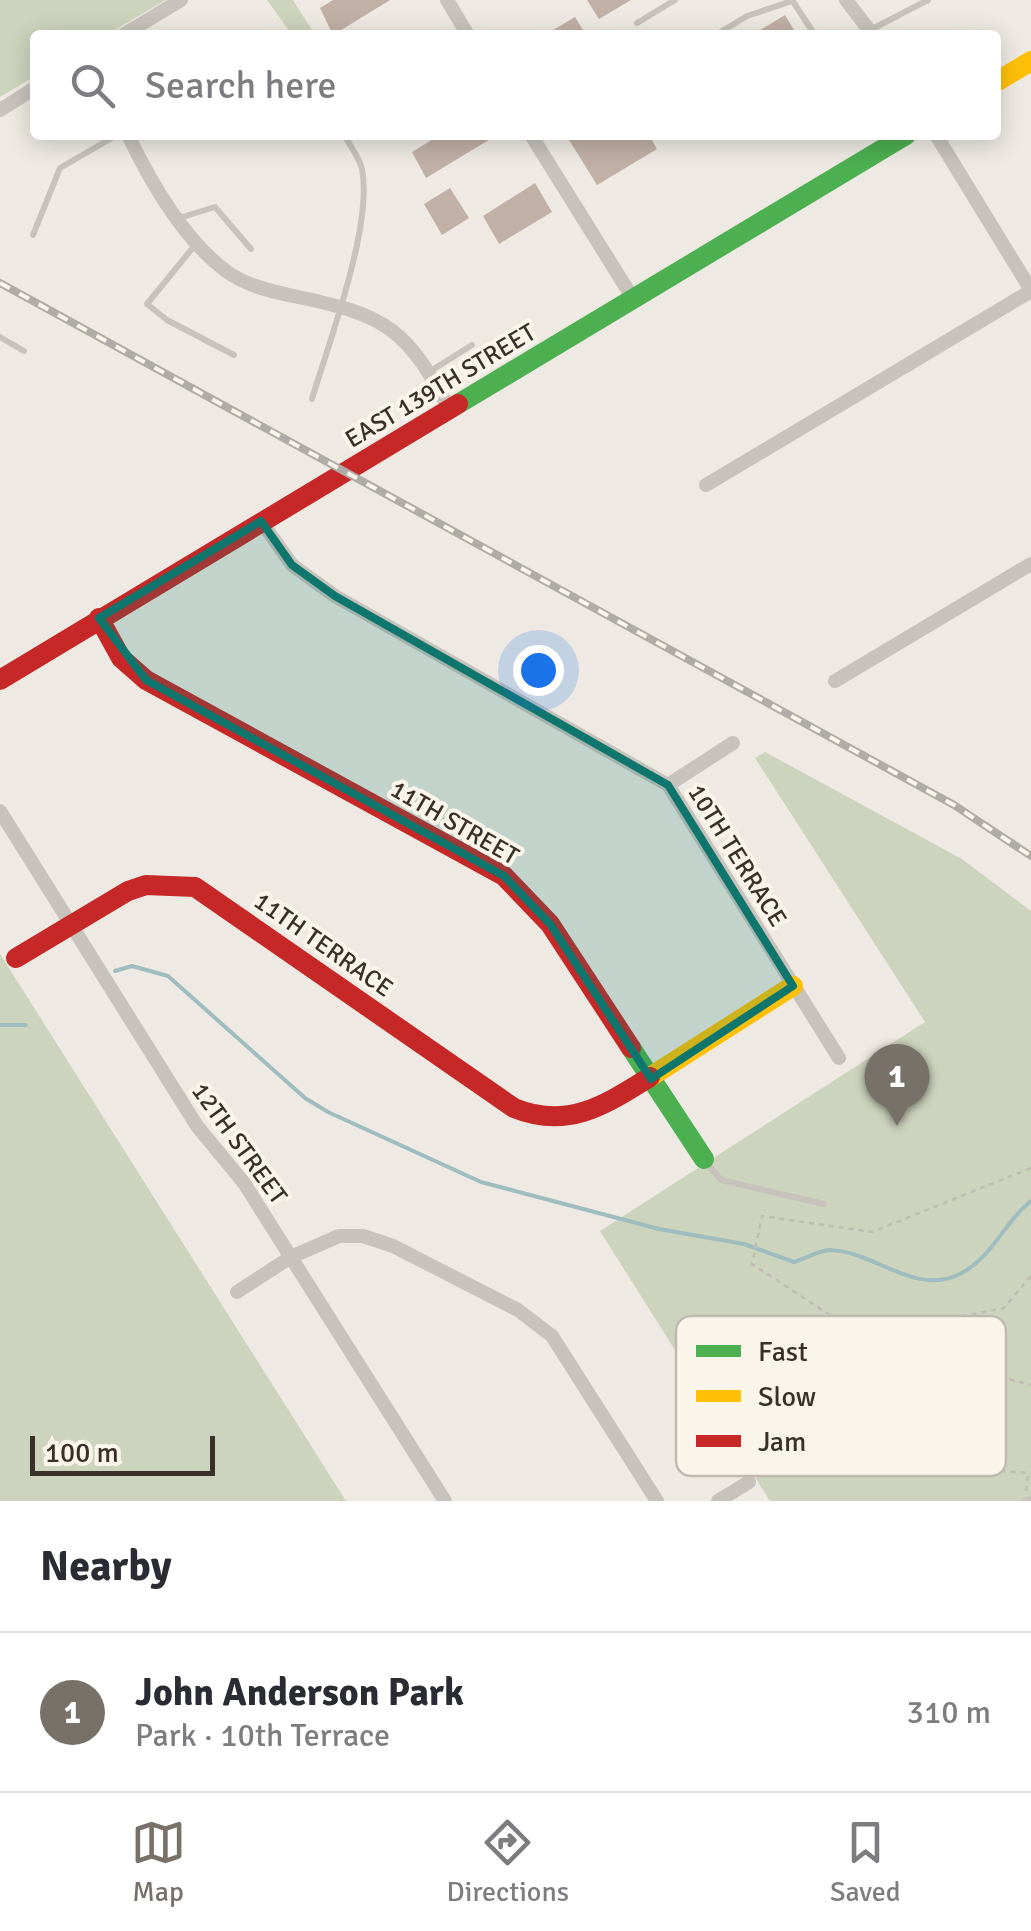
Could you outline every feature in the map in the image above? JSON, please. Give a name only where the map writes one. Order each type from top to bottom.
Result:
[{"type":"street","points":[[131,30],[181,0]]},
{"type":"street","points":[[446,0],[465,30]]},
{"type":"street","points":[[846,0],[866,30]]},
{"type":"street","points":[[1001,79],[1031,61]]},
{"type":"street","points":[[0,110],[30,91]]},
{"type":"street","points":[[131,140],[196,244],[229,274],[269,291],[340,306],[390,325],[421,356],[449,409]]},
{"type":"street","points":[[533,140],[632,298]]},
{"type":"street","name":"EAST 139TH STREET","points":[[0,680],[898,140]]},
{"type":"street","points":[[706,485],[1031,290],[939,140]]},
{"type":"street","name":"10TH TERRACE","points":[[262,522],[292,566],[321,588],[668,785],[838,1058]]},
{"type":"street","points":[[835,681],[1031,564]]},
{"type":"street","name":"11TH STREET","points":[[99,618],[121,658],[146,680],[504,876],[550,924],[704,1159]]},
{"type":"street","points":[[668,785],[733,743]]},
{"type":"street","name":"12TH STREET","points":[[0,810],[197,1126],[244,1183],[445,1501]]},
{"type":"street","name":"11TH TERRACE","points":[[16,958],[70,924],[146,885],[195,887],[503,1102],[536,1116],[579,1116],[651,1079]]},
{"type":"street","points":[[651,1079],[793,986]]},
{"type":"street","points":[[237,1292],[291,1257],[339,1236],[363,1236],[393,1246],[530,1317],[567,1354],[657,1501]]},
{"type":"street","points":[[718,1501],[749,1482]]},
{"type":"lane","points":[[637,23],[675,0]]},
{"type":"lane","points":[[723,30],[747,16],[792,0],[812,30]]},
{"type":"lane","points":[[871,30],[928,0]]},
{"type":"lane","points":[[33,235],[60,168],[108,140]]},
{"type":"lane","points":[[312,399],[340,306],[364,191],[362,166],[347,140]]},
{"type":"lane","points":[[178,219],[194,210],[215,207],[251,249]]},
{"type":"lane","points":[[196,244],[146,304],[167,320],[234,355]]},
{"type":"lane","points":[[0,337],[24,351]]},
{"type":"lane","points":[[429,372],[472,345]]},
{"type":"lane","points":[[704,1159],[721,1180],[824,1204]]},
{"type":"path","points":[[762,1216],[872,1232],[1031,1168]]},
{"type":"path","points":[[764,1206],[752,1264],[823,1308],[829,1316]]},
{"type":"path","points":[[967,1316],[1004,1308],[1031,1276]]},
{"type":"path","points":[[1006,1378],[1031,1385]]},
{"type":"path","points":[[1028,1500],[1029,1473]]},
{"type":"highlighted area","points":[[261,521],[292,565],[335,596],[668,785],[793,986],[651,1079],[550,924],[504,876],[146,680],[99,618]]},
{"type":"green space","points":[[0,0],[166,0],[115,30],[30,30],[30,79],[0,97]]},
{"type":"green space","points":[[267,0],[293,0],[312,30],[288,30]]},
{"type":"green space","points":[[765,752],[962,859],[1031,911],[1031,1501],[770,1501],[754,1476],[1006,1476],[1006,1316],[676,1316],[676,1352],[600,1231],[925,1022],[755,758]]},
{"type":"green space","points":[[0,954],[346,1501],[0,1501]]},
{"type":"building","points":[[333,0],[390,0],[341,30],[331,30],[320,8]]},
{"type":"building","points":[[587,0],[631,0],[599,19]]},
{"type":"building","points":[[785,15],[794,30],[760,30]]},
{"type":"building","points":[[575,17],[583,30],[553,30]]},
{"type":"building","points":[[432,140],[489,140],[426,178],[412,152]]},
{"type":"building","points":[[569,140],[652,140],[657,149],[597,185]]},
{"type":"building","points":[[535,183],[552,212],[499,244],[483,216]]},
{"type":"building","points":[[450,188],[469,218],[442,235],[424,204]]},
{"type":"waterway","points":[[115,971],[132,966],[168,976],[305,1098],[328,1112],[481,1182],[659,1229],[744,1244],[794,1262],[826,1250],[847,1252],[912,1277],[945,1279],[973,1266],[1031,1201]]},
{"type":"waterway","points":[[0,1025],[26,1025]]},
{"type":"railway","points":[[0,283],[954,805],[1031,856]]},
{"type":"traffic: fast","points":[[458,404],[898,140]]},
{"type":"traffic: fast","points":[[631,1048],[704,1159]]},
{"type":"traffic: slow","points":[[1001,79],[1031,61]]},
{"type":"traffic: slow","points":[[650,1077],[793,986]]},
{"type":"traffic: jam","points":[[0,680],[458,404]]},
{"type":"traffic: jam","points":[[99,618],[121,658],[146,680],[504,876],[550,924],[631,1048]]},
{"type":"traffic: jam","points":[[16,958],[128,891],[146,885],[195,887],[514,1108],[534,1114],[569,1115],[601,1105],[650,1077]]},
{"type":"place","name":"John Anderson Park","points":[[897,1126]]}]
